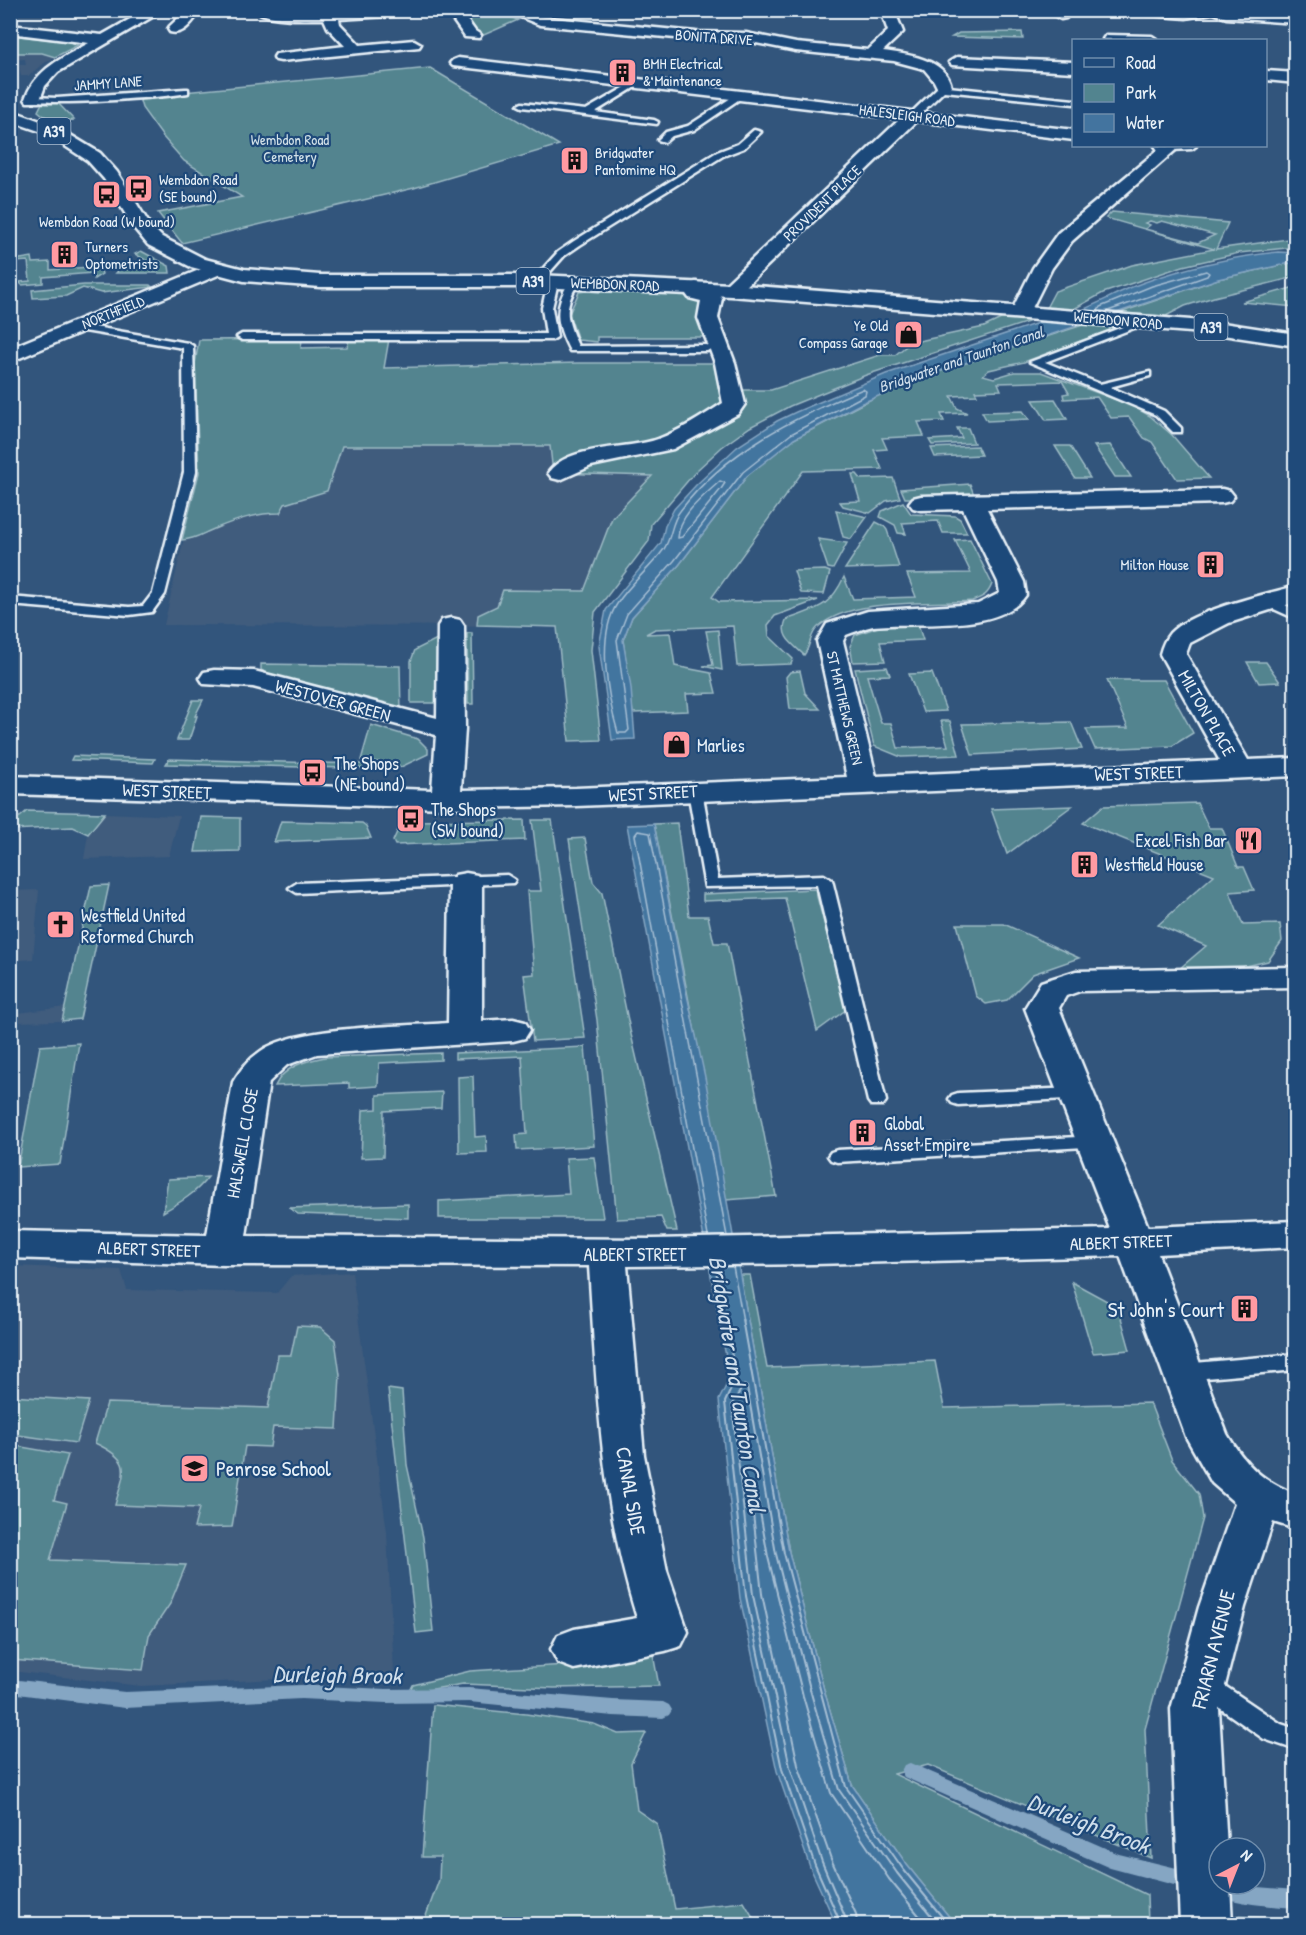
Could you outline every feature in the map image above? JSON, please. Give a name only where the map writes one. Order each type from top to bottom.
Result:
[{"type":"street","name":"WEMBDON ROAD","points":[[12,111],[28,109],[34,102],[38,85],[53,69],[157,10]]},
{"type":"street","points":[[175,29],[195,10]]},
{"type":"street","points":[[262,10],[297,15],[421,10]]},
{"type":"street","points":[[453,10],[470,34],[474,35]]},
{"type":"street","name":"BONITA DRIVE","points":[[510,10],[540,21],[696,36],[746,37],[796,47],[909,60],[929,66],[942,80],[943,86]]},
{"type":"street","points":[[872,54],[896,32],[890,17],[891,10]]},
{"type":"street","points":[[1213,11],[1296,18]]},
{"type":"street","points":[[327,15],[332,18],[333,25],[356,49]]},
{"type":"street","points":[[746,37],[752,28],[752,22]]},
{"type":"street","points":[[10,29],[103,40]]},
{"type":"street","points":[[281,57],[414,44]]},
{"type":"street","points":[[957,62],[1072,67]]},
{"type":"street","name":"HALESLEIGH ROAD","points":[[458,63],[1072,135]]},
{"type":"street","points":[[1267,76],[1296,78]]},
{"type":"street","name":"WEMBDON ROAD","points":[[12,111],[81,147],[111,176],[143,228],[155,241],[181,256],[216,269],[265,278],[545,281],[731,290],[1145,322],[1286,338]]},
{"type":"street","name":"PROVIDENT PLACE","points":[[731,290],[913,116]]},
{"type":"street","points":[[1021,312],[1043,268],[1065,237],[1167,148]]},
{"type":"street","name":"NORTHFIELD","points":[[10,356],[216,269]]},
{"type":"street","points":[[560,473],[572,463],[663,445],[730,409],[734,404],[725,363],[708,318],[712,298],[699,297],[696,294],[696,288]]},
{"type":"street","points":[[921,503],[1222,496]]},
{"type":"street","name":"ST MATTHEWS GREEN","points":[[862,784],[830,641],[836,630],[868,619],[982,612],[1000,605],[1013,595],[1011,582],[972,503]]},
{"type":"street","name":"MILTON PLACE","points":[[1239,769],[1173,654],[1175,645],[1182,636],[1207,622],[1296,594]]},
{"type":"street","points":[[446,799],[450,729],[451,626]]},
{"type":"street","name":"WESTOVER GREEN","points":[[214,678],[254,679],[406,720],[450,729]]},
{"type":"street","name":"WEST STREET","points":[[10,785],[446,799],[1296,767]]},
{"type":"street","points":[[465,1033],[466,882]]},
{"type":"street","points":[[1135,1243],[1042,1008],[1053,989],[1076,981],[1296,976]]},
{"type":"street","name":"HALSWELL CLOSE","points":[[224,1251],[249,1090],[251,1082],[265,1065],[289,1050],[313,1043],[513,1030]]},
{"type":"street","name":"ALBERT STREET","points":[[10,1244],[224,1251],[680,1254],[1135,1243],[1296,1234]]},
{"type":"street","name":"FRIARN AVENUE","points":[[1135,1243],[1207,1437],[1227,1471],[1277,1505],[1222,1607],[1195,1709],[1206,1924]]},
{"type":"street","name":"CANAL SIDE","points":[[574,1649],[665,1632],[645,1571],[623,1455],[607,1254]]},
{"type":"lane","points":[[1091,11],[1186,16],[1213,11]]},
{"type":"lane","points":[[1106,37],[1153,39]]},
{"type":"lane","points":[[587,113],[634,84]]},
{"type":"lane","points":[[913,116],[942,88],[1072,102]]},
{"type":"lane","name":"JAMMY LANE","points":[[33,99],[57,100],[184,91]]},
{"type":"lane","points":[[662,140],[669,134],[691,128],[740,96]]},
{"type":"lane","points":[[522,105],[654,122]]},
{"type":"lane","points":[[242,337],[552,337],[545,281],[561,254],[720,154],[741,146],[757,132]]},
{"type":"lane","points":[[573,283],[565,295],[560,312],[574,349],[707,348]]},
{"type":"lane","points":[[1145,322],[1035,362],[1160,412],[1178,430]]},
{"type":"lane","points":[[10,601],[129,611],[147,609],[159,594],[190,472],[188,346],[77,327]]},
{"type":"lane","points":[[1100,387],[1146,374]]},
{"type":"lane","points":[[1270,602],[1296,615]]},
{"type":"lane","points":[[695,791],[711,884],[824,880],[877,1101]]},
{"type":"lane","points":[[297,888],[507,880]]},
{"type":"lane","points":[[958,1099],[1077,1094]]},
{"type":"lane","points":[[837,1156],[1096,1142]]},
{"type":"lane","points":[[1183,1372],[1296,1362]]},
{"type":"lane","points":[[1202,1683],[1273,1732],[1296,1740]]},
{"type":"shaded area","points":[[28,51],[55,57],[41,65],[29,76],[21,76],[19,65],[26,65],[25,59],[11,60],[10,53]]},
{"type":"shaded area","points":[[578,363],[737,397],[612,518],[571,626],[164,625],[199,473],[195,364],[384,368]]},
{"type":"shaded area","points":[[105,813],[179,816],[169,856],[84,859],[88,834]]},
{"type":"shaded area","points":[[39,890],[33,959],[11,961],[11,891]]},
{"type":"shaded area","points":[[66,1007],[62,1021],[11,1022],[10,1014]]},
{"type":"shaded area","name":"Penrose School","points":[[11,1266],[121,1270],[127,1290],[277,1293],[291,1276],[352,1272],[387,1532],[394,1673],[141,1686],[11,1671]]},
{"type":"green space","points":[[458,11],[495,11],[518,20],[477,38],[471,37],[464,16]]},
{"type":"green space","points":[[1022,32],[1023,39],[952,37],[959,33]]},
{"type":"green space","points":[[10,35],[71,42],[78,45],[55,57],[42,53],[11,53]]},
{"type":"green space","name":"Wembdon Road Cemetery","points":[[430,68],[559,145],[414,188],[182,243],[158,213],[242,197],[184,161],[142,108],[140,101],[143,96]]},
{"type":"green space","points":[[57,102],[74,120],[55,120],[38,111],[42,103]]},
{"type":"green space","points":[[1112,212],[1228,223],[1216,249],[1295,238],[1295,247],[1239,253],[1183,266],[1103,293],[1072,310],[1046,308],[1055,291],[1132,265],[1214,249],[1106,218]],"holes":[[[1150,221],[1157,223],[1162,221],[1215,235],[1198,243],[1145,229],[1150,225],[1145,223]]]},
{"type":"green space","points":[[141,251],[169,266],[170,273],[116,273],[119,270],[156,266],[135,254]]},
{"type":"green space","points":[[32,257],[33,263],[50,262],[50,270],[90,267],[101,271],[102,274],[94,279],[93,273],[43,277],[43,283],[22,285],[19,282],[30,281],[28,261],[15,262],[15,260]]},
{"type":"green space","points":[[1295,262],[1295,277],[1214,297],[1185,306],[1166,316],[1119,313],[1218,279]]},
{"type":"green space","points":[[84,285],[150,285],[152,287],[101,293],[83,288],[66,296],[33,298],[32,290]]},
{"type":"green space","points":[[1295,287],[1295,307],[1242,302]]},
{"type":"green space","points":[[579,292],[690,295],[708,300],[710,337],[597,337],[597,342],[578,340],[569,314]]},
{"type":"green space","points":[[1003,318],[1037,319],[866,375],[790,406],[750,427],[722,447],[697,470],[651,524],[649,541],[595,612],[591,650],[601,740],[569,741],[557,627],[477,625],[478,615],[497,606],[503,590],[584,591],[612,518],[652,476],[553,473],[550,446],[342,446],[327,491],[285,504],[280,513],[246,518],[182,540],[199,473],[195,364],[199,340],[302,339],[301,348],[347,347],[349,340],[389,339],[384,368],[578,363],[729,363],[737,390],[771,390],[880,355],[895,355],[910,343],[984,327]]},
{"type":"green space","points":[[1092,322],[1123,325],[1024,362],[989,370],[983,375],[994,378],[1014,372],[1041,372],[1133,406],[1150,416],[1172,435],[1209,478],[1177,479],[1152,442],[1144,438],[1129,417],[1111,418],[1097,397],[1064,399],[1063,394],[1069,393],[1062,381],[998,383],[1001,390],[975,391],[977,395],[951,396],[957,408],[967,413],[941,414],[944,421],[918,422],[924,436],[882,438],[887,449],[874,450],[882,469],[803,471],[712,597],[719,602],[818,600],[775,616],[768,625],[769,636],[793,659],[791,664],[737,666],[733,626],[655,629],[646,634],[670,633],[675,666],[711,673],[716,693],[686,694],[688,711],[633,713],[623,640],[632,617],[679,565],[747,476],[770,456],[794,439],[883,393],[923,377]]},
{"type":"green space","points":[[1055,399],[1067,419],[1046,420],[1033,400]]},
{"type":"green space","points":[[1023,411],[1029,419],[987,421],[982,412]]},
{"type":"green space","points":[[957,428],[968,428],[974,443],[932,445],[929,440],[962,438]]},
{"type":"green space","points":[[1110,445],[1131,477],[1115,477],[1094,446]]},
{"type":"green space","points":[[977,446],[981,455],[935,457],[931,448]]},
{"type":"green space","points":[[1055,446],[1070,446],[1090,478],[1075,478]]},
{"type":"green space","points":[[852,474],[857,474],[861,479],[893,478],[900,498],[886,501],[870,513],[843,506],[840,502],[860,501]]},
{"type":"green space","points":[[970,484],[974,495],[905,498],[901,489]]},
{"type":"green space","points":[[903,502],[911,514],[955,516],[960,519],[967,533],[943,533],[938,521],[902,523],[906,534],[898,533],[895,525],[880,517],[882,511]]},
{"type":"green space","points":[[836,510],[867,517],[851,539],[843,537]]},
{"type":"green space","points":[[876,522],[887,530],[899,567],[845,569]]},
{"type":"green space","points":[[818,539],[847,543],[833,569],[828,568]]},
{"type":"green space","points":[[970,539],[992,584],[989,591],[982,597],[972,601],[892,604],[851,611],[833,617],[818,627],[804,655],[786,636],[784,626],[786,620],[814,610],[827,602],[844,577],[853,599],[916,597],[907,574],[971,573],[955,540]]},
{"type":"green space","points":[[825,570],[830,572],[824,594],[801,593],[794,571]]},
{"type":"green space","points":[[918,625],[923,640],[880,642],[885,661],[853,662],[850,646],[855,635],[878,627]]},
{"type":"green space","points":[[718,630],[722,670],[703,666],[713,665],[706,631]]},
{"type":"green space","points":[[467,633],[472,633],[473,704],[468,704]]},
{"type":"green space","points":[[437,639],[436,703],[411,703],[411,661],[415,650]]},
{"type":"green space","points":[[1247,662],[1266,662],[1280,682],[1259,683]]},
{"type":"green space","points":[[261,664],[400,666],[401,712],[271,676],[261,670]]},
{"type":"green space","points":[[887,667],[890,675],[867,676],[881,723],[891,723],[898,748],[948,746],[941,721],[950,721],[959,755],[901,757],[874,746],[855,669]]},
{"type":"green space","points":[[800,671],[805,693],[820,709],[790,709],[786,677],[790,672]]},
{"type":"green space","points":[[932,673],[946,711],[923,712],[909,674]]},
{"type":"green space","points":[[1107,680],[1164,680],[1193,733],[1172,746],[1095,749],[1086,729],[1128,728]]},
{"type":"green space","points":[[193,700],[203,700],[195,716],[197,716],[189,740],[177,740]]},
{"type":"green space","points":[[1071,722],[1082,749],[972,755],[962,724]]},
{"type":"green space","points":[[371,725],[418,739],[428,749],[428,754],[401,767],[361,760]]},
{"type":"green space","points":[[73,756],[155,759],[153,763],[71,760]]},
{"type":"green space","points":[[169,759],[360,764],[392,769],[166,764]]},
{"type":"green space","points":[[1197,803],[1209,828],[1222,828],[1238,867],[1244,867],[1254,890],[1230,892],[1243,925],[1280,924],[1282,941],[1268,961],[1233,969],[1179,969],[1206,946],[1158,925],[1214,875],[1083,823],[1103,806]]},
{"type":"green space","points":[[1072,806],[1007,854],[991,809]]},
{"type":"green space","points":[[27,811],[105,813],[88,834],[73,827],[11,830],[12,817],[20,817]]},
{"type":"green space","points":[[201,817],[240,818],[240,851],[195,852]]},
{"type":"green space","points":[[524,820],[525,840],[395,845],[393,841],[402,821]]},
{"type":"green space","points":[[532,820],[552,820],[585,1038],[533,1041],[524,975],[534,974],[527,891],[541,891]]},
{"type":"green space","points":[[281,821],[362,823],[366,826],[371,838],[274,842]]},
{"type":"green space","points":[[677,823],[689,916],[708,916],[714,943],[727,943],[776,1196],[726,1200],[654,824]]},
{"type":"green space","points":[[585,838],[593,882],[602,893],[630,1030],[677,1231],[667,1231],[661,1217],[617,1219],[597,1020],[569,839]]},
{"type":"green space","points":[[109,885],[80,1019],[62,1021],[91,886]]},
{"type":"green space","points":[[815,889],[847,1009],[817,1031],[785,898],[703,901],[703,894]]},
{"type":"green space","points":[[957,924],[1004,924],[1079,958],[1033,974],[1007,1000],[986,1004],[976,996]]},
{"type":"green space","points":[[79,1043],[60,1164],[18,1167],[40,1046]]},
{"type":"green space","points":[[585,1047],[594,1146],[517,1150],[516,1135],[527,1134],[522,1056],[455,1059],[455,1053]]},
{"type":"green space","points":[[441,1053],[441,1060],[379,1063],[378,1086],[349,1088],[349,1083],[275,1086],[290,1069],[325,1057]]},
{"type":"green space","points":[[473,1076],[475,1137],[486,1136],[487,1152],[459,1153],[458,1077]]},
{"type":"green space","points":[[442,1092],[441,1108],[384,1111],[383,1157],[361,1158],[363,1110],[377,1109],[377,1095]]},
{"type":"green space","points":[[594,1157],[603,1218],[439,1218],[439,1201],[569,1194],[566,1158]]},
{"type":"green space","points":[[208,1177],[188,1197],[163,1212],[168,1179]]},
{"type":"green space","points":[[408,1204],[408,1218],[298,1214],[290,1208]]},
{"type":"green space","points":[[740,1275],[750,1275],[767,1368],[935,1361],[944,1408],[1150,1403],[1172,1460],[1199,1494],[1203,1518],[1145,1729],[1151,1858],[928,1765],[894,1774],[1147,1895],[1148,1924],[955,1924],[907,1865],[852,1785],[824,1690],[789,1552]]},
{"type":"green space","points":[[1072,1282],[1118,1307],[1130,1350],[1093,1353]]},
{"type":"green space","points":[[297,1326],[320,1327],[335,1340],[340,1375],[337,1429],[273,1427],[270,1447],[245,1446],[232,1527],[194,1528],[199,1508],[115,1505],[123,1467],[116,1455],[95,1443],[107,1403],[268,1408],[278,1355],[291,1355]]},
{"type":"green space","points":[[388,1389],[402,1391],[407,1465],[423,1537],[433,1631],[416,1633]]},
{"type":"green space","points":[[10,1396],[89,1401],[76,1443],[11,1434]]},
{"type":"green space","points":[[10,1445],[68,1455],[54,1500],[67,1503],[50,1560],[186,1565],[170,1604],[149,1635],[143,1670],[11,1660]]},
{"type":"green space","points":[[653,1654],[659,1686],[554,1688],[463,1684],[409,1693],[413,1685],[470,1671],[616,1662]]},
{"type":"green space","points":[[433,1705],[526,1714],[594,1724],[618,1734],[646,1733],[631,1763],[637,1810],[657,1824],[675,1909],[744,1902],[757,1924],[423,1924],[439,1880],[440,1857],[422,1857]]},
{"type":"green space","points":[[1231,1916],[1295,1919],[1295,1924],[1231,1924]]},
{"type":"water","name":"Bridgwater and Taunton Canal","points":[[1278,252],[1295,253],[1295,262],[1218,279],[923,377],[862,403],[794,439],[747,476],[679,565],[632,617],[623,640],[631,688],[635,739],[612,740],[599,646],[606,610],[661,543],[665,526],[674,509],[737,447],[777,421],[886,374],[1044,321],[1070,315],[1130,288],[1175,272],[1209,263]]},
{"type":"water","name":"Bridgwater and Taunton Canal","points":[[654,824],[705,1077],[789,1552],[824,1690],[852,1785],[907,1865],[955,1924],[836,1924],[810,1867],[777,1771],[740,1598],[719,1400],[730,1378],[627,825]]},
{"type":"waterway","name":"Durleigh Brook","points":[[10,1686],[125,1700],[301,1692],[386,1696],[469,1695],[613,1708],[663,1710]]},
{"type":"waterway","name":"Durleigh Brook","points":[[910,1771],[1117,1862],[1193,1881]]},
{"type":"waterway","name":"Durleigh Brook","points":[[1249,1896],[1296,1899]]},
{"type":"place","name":"BMH Electrical & Maintenance","points":[[622,72]]},
{"type":"place","name":"Bridgwater Pantomime HQ","points":[[574,161]]},
{"type":"place","name":"Wembdon Road (SE bound)","points":[[138,188]]},
{"type":"place","name":"Wembdon Road (W bound)","points":[[107,194]]},
{"type":"place","name":"Turners Optometrists","points":[[64,255]]},
{"type":"place","name":"Ye Old Compass Garage","points":[[909,334]]},
{"type":"place","name":"Milton House","points":[[1210,564]]},
{"type":"place","name":"Marlies","points":[[676,745]]},
{"type":"place","name":"The Shops (NE bound)","points":[[313,773]]},
{"type":"place","name":"The Shops (SW bound)","points":[[410,819]]},
{"type":"place","name":"Excel Fish Bar","points":[[1248,840]]},
{"type":"place","name":"Westfield House","points":[[1084,864]]},
{"type":"place","name":"Westfield United Reformed Church","points":[[60,925]]},
{"type":"place","name":"Global Asset Empire","points":[[863,1133]]},
{"type":"place","name":"St John's Court","points":[[1245,1309]]},
{"type":"place","name":"Penrose School","points":[[195,1468]]}]
